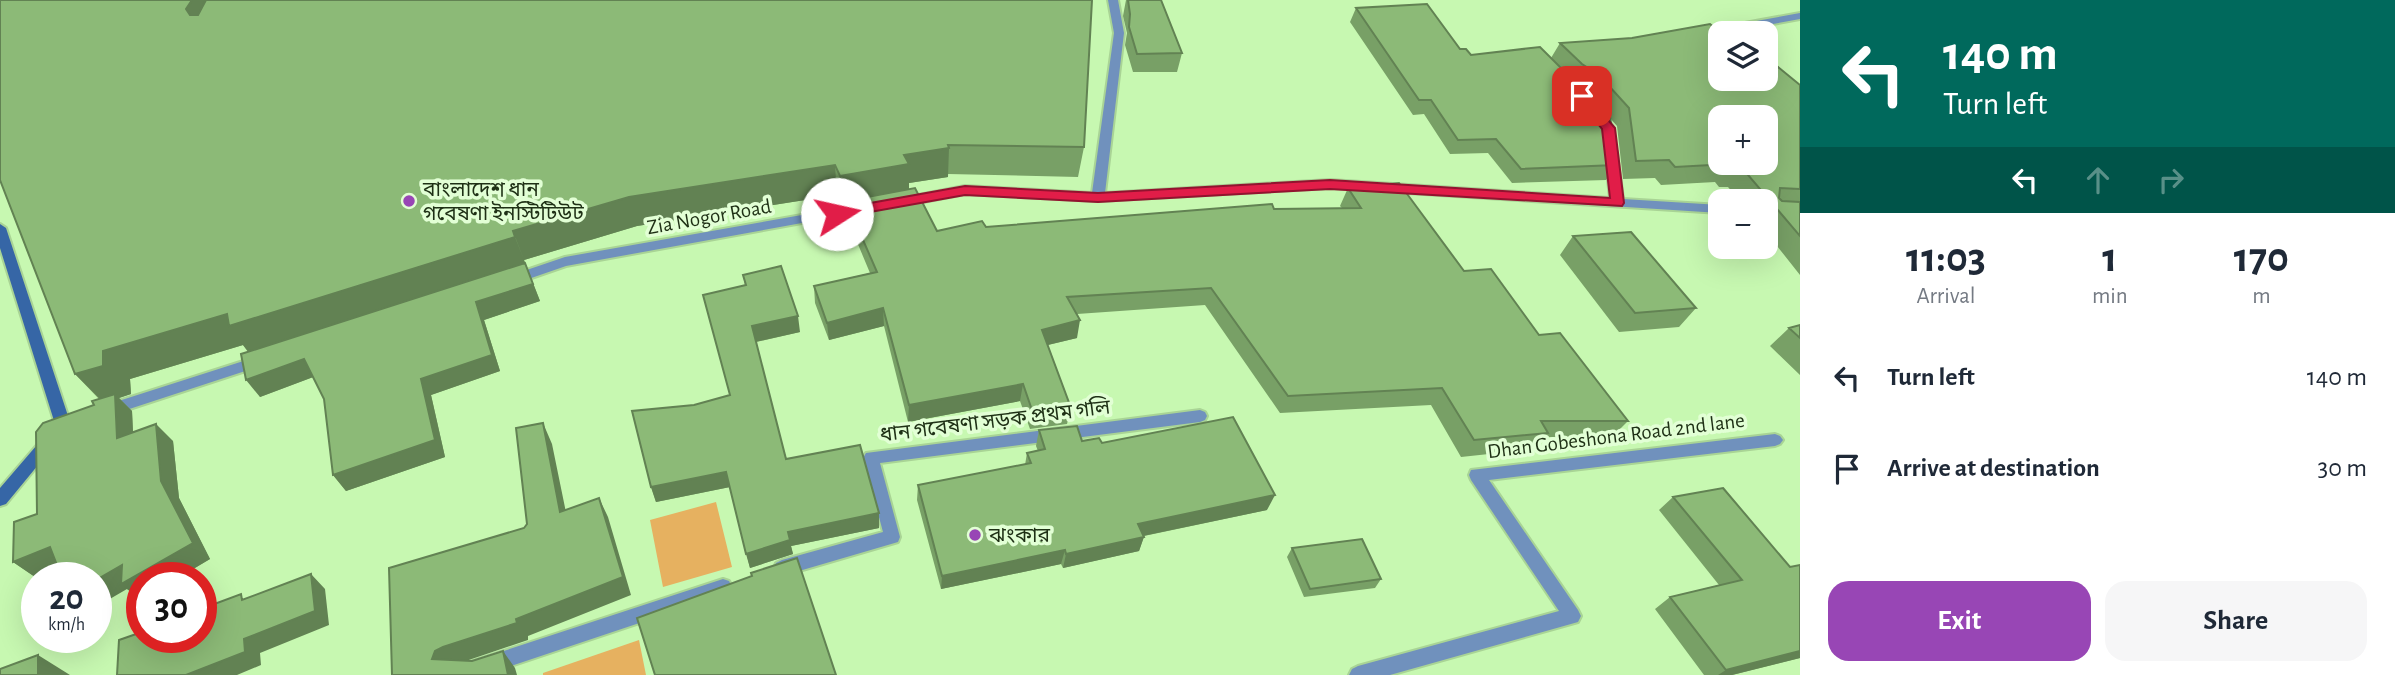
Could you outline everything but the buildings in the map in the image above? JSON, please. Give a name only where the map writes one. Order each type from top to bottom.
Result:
[{"type":"street","points":[[1098,197],[1119,33],[1113,0]]},
{"type":"street","points":[[1683,38],[1800,16]]},
{"type":"street","points":[[1610,141],[1617,203]]},
{"type":"street","name":"Zia Nogor Road","points":[[499,284],[565,262],[965,190],[1098,197],[1330,184],[1708,208]]},
{"type":"street","points":[[0,228],[76,420]]},
{"type":"street","points":[[0,499],[76,420],[274,356]]},
{"type":"street","name":"ধান গবেষণা সড়ক প্রথম গলি","points":[[768,572],[892,537],[871,458],[1200,416]]},
{"type":"street","name":"Dhan Gobeshona Road 2nd lane","points":[[1358,675],[1572,616],[1477,475],[1774,440]]},
{"type":"street","points":[[458,675],[742,581]]},
{"type":"shaded area","points":[[716,502],[732,567],[663,587],[650,520]]},
{"type":"shaded area","points":[[639,640],[646,675],[543,675],[543,673]]},
{"type":"place","name":"বাংলাদেশ ধান গবেষণা ইনস্টিটিউট","points":[[409,201]]},
{"type":"place","name":"ঝংকার","points":[[975,535]]},
{"type":"route","points":[[837,214],[965,190],[1098,197],[1330,184],[1617,203],[1609,128],[1582,96]]}]
